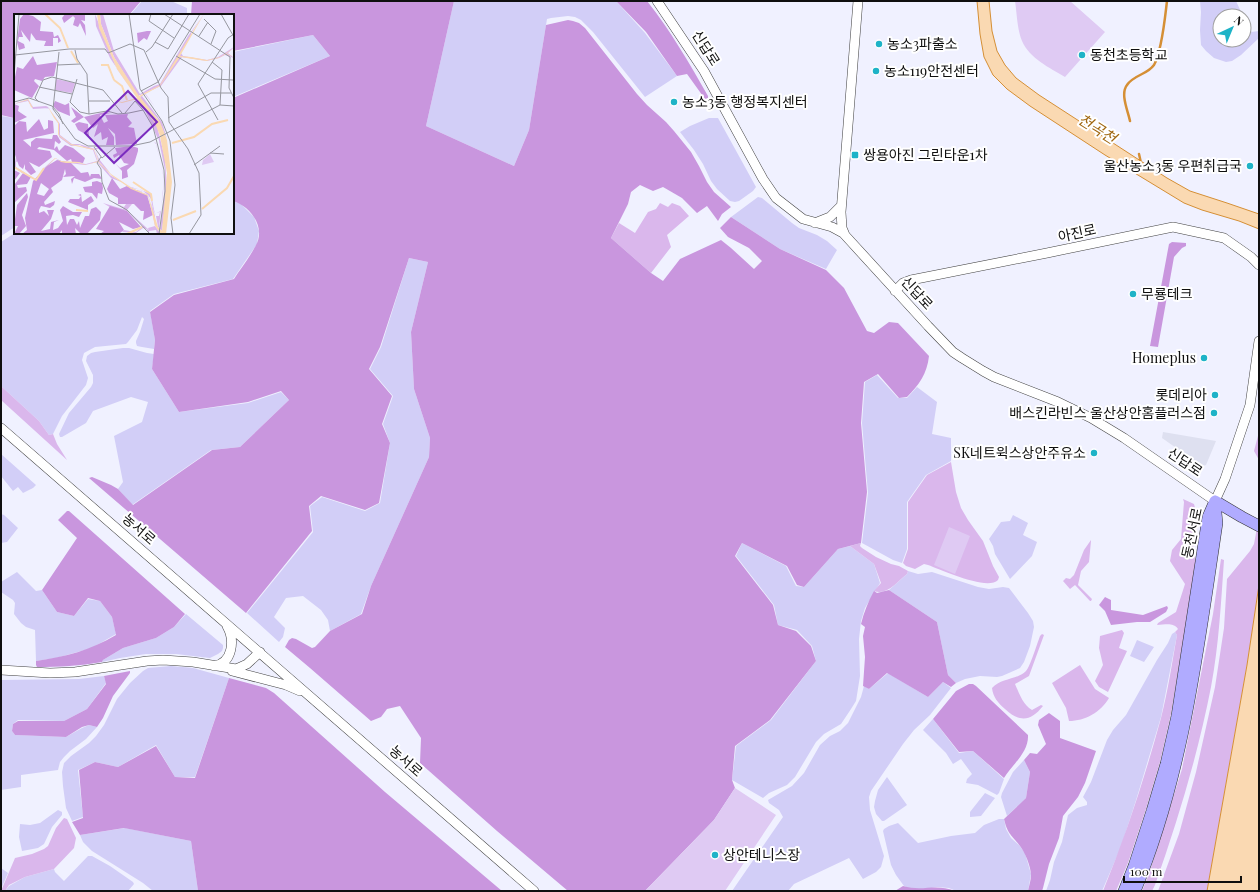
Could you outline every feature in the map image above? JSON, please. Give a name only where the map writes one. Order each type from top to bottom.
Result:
[{"type":"main road","name":"신답로","points":[[1215,501],[1259,526]]},
{"type":"main road","name":"동천서로","points":[[1124,891],[1134,866],[1166,764],[1177,716],[1208,518],[1215,501]]},
{"type":"main road","name":"동천서로","points":[[1135,891],[1162,814],[1176,767],[1189,708],[1217,523],[1215,501]]},
{"type":"street","name":"신답로","points":[[657,1],[704,71],[771,192],[776,198],[803,219],[836,229],[846,236],[895,291],[953,352],[971,365],[994,377],[1058,402],[1091,418],[1124,438],[1215,501]]},
{"type":"street","points":[[846,236],[842,228],[841,206],[858,1]]},
{"type":"street","points":[[815,223],[830,217],[841,206]]},
{"type":"street","name":"아진로","points":[[895,291],[910,280],[1047,254],[1173,227],[1224,238],[1251,257],[1259,265]]},
{"type":"street","points":[[1215,501],[1225,479],[1250,405],[1259,341]]},
{"type":"street","name":"농서로","points":[[1,428],[534,891]]},
{"type":"street","points":[[213,666],[222,664],[227,658],[232,645],[231,633],[222,619]]},
{"type":"street","points":[[1,670],[50,673],[76,672],[163,660],[193,662],[236,669],[247,664],[260,652]]},
{"type":"street","points":[[213,666],[286,685],[301,691],[315,700]]},
{"type":"shaded area","points":[[1,1],[141,1],[130,14],[14,14],[14,118],[1,115]]},
{"type":"shaded area","points":[[142,1],[171,1],[187,8],[187,14],[131,14]]},
{"type":"shaded area","points":[[192,1],[454,1],[426,126],[514,166],[529,130],[546,25],[568,20],[579,23],[585,28],[637,94],[674,131],[691,152],[714,192],[731,207],[722,214],[718,221],[707,206],[697,213],[682,198],[663,187],[653,191],[640,185],[631,192],[628,204],[611,238],[651,273],[663,281],[680,259],[721,240],[754,269],[762,261],[749,248],[728,237],[720,228],[731,217],[780,249],[826,270],[844,288],[867,331],[874,333],[889,322],[898,323],[929,356],[922,379],[907,397],[899,398],[878,374],[864,382],[861,423],[867,492],[861,543],[838,549],[804,587],[797,585],[787,566],[742,543],[735,556],[773,605],[778,625],[796,631],[811,646],[816,661],[770,720],[735,746],[732,780],[735,788],[714,820],[645,891],[568,891],[420,763],[421,738],[400,706],[387,709],[381,717],[371,721],[285,647],[292,638],[312,648],[315,647],[330,631],[362,614],[371,586],[429,457],[430,438],[414,389],[411,332],[428,262],[409,258],[380,347],[369,369],[392,396],[382,424],[390,443],[379,503],[365,510],[321,496],[309,506],[312,531],[246,613],[89,478],[92,477],[118,489],[133,505],[212,450],[240,447],[289,400],[281,391],[248,402],[179,412],[152,369],[155,340],[150,312],[174,295],[234,279],[251,254],[259,238],[258,224],[255,218],[245,207],[234,202],[234,98],[330,56],[313,35],[234,51],[234,14],[191,14]]},
{"type":"shaded area","points":[[454,1],[616,1],[645,33],[677,76],[645,97],[593,32],[581,20],[568,16],[547,19],[529,130],[514,166],[426,126]]},
{"type":"shaded area","points":[[616,1],[647,1],[679,47],[708,98],[705,99],[687,74],[677,76],[646,32]]},
{"type":"shaded area","name":"천곡천","points":[[977,1],[989,1],[992,31],[997,51],[1005,65],[1016,78],[1039,95],[1167,178],[1190,191],[1259,214],[1259,229],[1184,203],[1105,155],[1030,106],[1007,89],[993,75],[984,57]]},
{"type":"shaded area","points":[[1015,1],[1070,1],[1105,32],[1065,77],[1040,62],[1025,47],[1019,32]]},
{"type":"shaded area","points":[[1200,1],[1236,1],[1239,8],[1212,8],[1212,48],[1248,48],[1232,61],[1226,62],[1214,58],[1201,45]]},
{"type":"shaded area","points":[[1259,31],[1259,38],[1252,45],[1252,32]]},
{"type":"shaded area","points":[[313,35],[330,56],[234,97],[234,52]]},
{"type":"shaded area","points":[[1,116],[14,118],[14,228],[1,236]]},
{"type":"shaded area","points":[[709,118],[718,118],[756,187],[739,201],[730,201],[717,189],[694,150],[680,132]]},
{"type":"shaded area","points":[[758,197],[762,198],[799,228],[817,235],[837,250],[826,269],[780,249],[731,217]]},
{"type":"shaded area","points":[[234,201],[241,204],[254,217],[259,231],[257,244],[233,279],[174,294],[150,311],[155,340],[154,349],[137,346],[136,341],[144,319],[142,317],[137,330],[126,344],[95,347],[84,353],[82,360],[88,378],[86,385],[62,416],[53,434],[49,435],[39,421],[1,386],[1,242],[14,234],[234,234]]},
{"type":"shaded area","points":[[660,203],[668,207],[672,203],[680,206],[689,216],[667,235],[671,247],[651,273],[611,238],[619,223],[635,233],[648,212],[656,209]]},
{"type":"shaded area","points":[[1172,242],[1186,243],[1186,246],[1182,248],[1174,257],[1158,347],[1150,346],[1169,244]]},
{"type":"shaded area","points":[[409,258],[428,262],[411,332],[414,389],[430,438],[429,457],[371,586],[361,614],[330,631],[328,620],[321,610],[303,596],[286,598],[274,617],[285,628],[283,637],[279,642],[247,613],[313,532],[310,506],[322,497],[365,511],[380,503],[390,443],[383,424],[393,396],[370,369],[381,347]]},
{"type":"shaded area","points":[[123,348],[154,354],[152,369],[179,412],[248,403],[281,392],[289,400],[240,447],[211,450],[132,505],[118,489],[123,482],[114,436],[142,422],[148,402],[131,397],[93,411],[86,423],[62,437],[60,437],[59,434],[69,413],[93,383],[93,375],[86,361],[87,356],[95,352]]},
{"type":"shaded area","points":[[877,375],[898,398],[907,398],[917,387],[937,402],[932,434],[951,438],[951,461],[926,475],[907,502],[907,549],[902,563],[893,560],[862,543],[868,493],[862,423],[865,382]]},
{"type":"shaded area","points":[[1,386],[39,421],[49,435],[53,434],[57,444],[67,460],[1,400]]},
{"type":"shaded area","points":[[1163,432],[1216,441],[1206,465],[1202,466],[1162,438]]},
{"type":"shaded area","points":[[1259,432],[1259,460],[1254,451]]},
{"type":"shaded area","points":[[1,454],[36,485],[23,493],[18,487],[13,491],[1,476]]},
{"type":"shaded area","points":[[951,462],[956,492],[961,508],[983,541],[999,577],[998,580],[992,583],[984,583],[953,575],[924,564],[915,569],[906,566],[903,563],[908,549],[908,502],[927,475]]},
{"type":"shaded area","points":[[1183,499],[1194,504],[1195,509],[1196,518],[1193,542],[1196,564],[1171,714],[1160,762],[1128,863],[1116,891],[1103,891],[1120,849],[1142,784],[1166,698],[1177,635],[1175,632],[1178,629],[1174,625],[1157,625],[1176,612],[1185,584],[1170,561],[1172,550],[1181,539]]},
{"type":"shaded area","points":[[67,511],[69,511],[185,614],[174,627],[156,638],[123,648],[102,662],[70,666],[37,667],[36,661],[78,652],[97,645],[116,635],[112,617],[100,601],[88,598],[74,616],[57,612],[42,590],[77,538],[58,520]]},
{"type":"shaded area","points":[[1,514],[18,528],[7,542],[1,543]]},
{"type":"shaded area","points":[[1013,515],[1028,523],[1023,535],[1037,542],[1032,556],[1010,579],[995,554],[989,539],[1001,522],[1010,521]]},
{"type":"shaded area","points":[[1259,517],[1259,585],[1247,665],[1207,891],[1158,891],[1179,834],[1196,772],[1215,687],[1224,628],[1227,579],[1254,544]]},
{"type":"shaded area","points":[[949,527],[970,536],[955,574],[934,565]]},
{"type":"shaded area","points":[[1091,540],[1089,562],[1081,571],[1078,585],[1092,599],[1090,601],[1075,585],[1070,589],[1063,581],[1066,578],[1070,579],[1074,575],[1084,550]]},
{"type":"shaded area","points":[[742,543],[786,566],[796,586],[804,587],[838,549],[850,546],[874,564],[880,583],[865,608],[861,621],[859,639],[860,676],[856,701],[841,724],[824,734],[816,742],[795,777],[787,785],[769,793],[763,798],[732,780],[736,746],[771,720],[816,661],[812,646],[797,630],[778,625],[774,605],[736,556]]},
{"type":"shaded area","points":[[861,543],[860,546],[862,548],[876,557],[908,571],[907,574],[888,590],[879,592],[874,591],[881,583],[874,564],[850,546]]},
{"type":"shaded area","points":[[1221,559],[1224,560],[1216,655],[1206,712],[1194,762],[1172,836],[1155,885],[1152,891],[1142,891],[1149,874],[1182,769],[1213,614]]},
{"type":"shaded area","points":[[908,571],[918,574],[932,572],[978,587],[989,589],[1003,587],[1009,588],[1028,613],[1033,621],[1034,627],[1030,646],[1020,668],[1002,676],[980,676],[965,679],[956,683],[948,675],[937,622],[889,590],[907,574]]},
{"type":"shaded area","points":[[17,572],[36,591],[42,590],[57,612],[74,616],[88,599],[100,601],[112,617],[116,634],[92,648],[56,658],[36,661],[35,630],[26,627],[21,623],[14,614],[15,603],[1,592],[1,582]]},
{"type":"shaded area","points":[[1259,585],[1259,891],[1207,891],[1247,665]]},
{"type":"shaded area","points":[[889,590],[937,622],[948,675],[956,683],[951,687],[943,682],[928,697],[887,673],[869,689],[863,686],[865,657],[863,636],[865,627],[861,624],[862,620],[866,607],[874,591],[877,593]]},
{"type":"shaded area","points":[[1105,597],[1111,600],[1111,610],[1143,615],[1167,606],[1168,608],[1166,612],[1150,622],[1111,625],[1105,611],[1099,605]]},
{"type":"shaded area","points":[[186,614],[223,645],[222,651],[210,658],[176,654],[146,654],[102,662],[123,648],[156,638],[174,627]]},
{"type":"shaded area","points":[[1122,630],[1124,633],[1119,648],[1127,651],[1108,692],[1099,687],[1095,681],[1103,665],[1099,648],[1100,636]]},
{"type":"shaded area","points":[[1175,632],[1177,635],[1161,717],[1121,847],[1102,891],[1046,891],[1054,862],[1062,842],[1068,815],[1077,808],[1087,805],[1087,802],[1083,797],[1091,782],[1107,740],[1113,730],[1126,715],[1172,634]]},
{"type":"shaded area","points":[[1042,634],[1044,635],[1029,676],[1015,684],[1029,708],[1032,710],[1041,705],[1043,706],[1039,711],[1030,717],[1016,717],[1010,714],[1000,704],[995,697],[992,688],[1000,682],[1022,674],[1028,669]]},
{"type":"shaded area","points":[[1137,640],[1154,647],[1144,662],[1130,656]]},
{"type":"shaded area","points":[[1080,665],[1095,689],[1109,698],[1102,708],[1092,715],[1075,721],[1069,721],[1066,708],[1052,683]]},
{"type":"shaded area","points":[[171,666],[193,668],[229,678],[195,777],[175,777],[156,745],[118,767],[95,762],[78,770],[83,817],[72,821],[66,808],[62,772],[64,763],[96,736],[104,725],[117,699],[130,683],[143,671],[148,668]]},
{"type":"shaded area","points":[[130,671],[113,696],[103,718],[97,727],[89,725],[82,727],[66,737],[15,735],[12,731],[13,724],[18,721],[64,721],[87,709],[106,684],[104,676]]},
{"type":"shaded area","points":[[888,673],[928,697],[943,682],[951,688],[930,715],[914,730],[903,744],[871,791],[869,797],[870,810],[884,856],[881,867],[876,872],[863,879],[849,858],[794,884],[788,891],[732,891],[783,817],[779,810],[769,803],[768,800],[792,786],[804,773],[820,745],[830,736],[840,731],[848,723],[861,697],[864,686],[869,689]]},
{"type":"shaded area","points":[[104,676],[106,683],[87,709],[64,721],[18,720],[13,724],[12,731],[15,735],[66,737],[89,725],[97,727],[86,739],[64,757],[60,762],[58,770],[21,775],[21,787],[1,790],[1,680],[79,679]]},
{"type":"shaded area","points":[[229,678],[266,688],[274,693],[385,792],[502,891],[198,891],[191,841],[124,828],[80,835],[72,822],[83,818],[79,770],[95,762],[118,767],[156,746],[175,777],[195,778]]},
{"type":"shaded area","points":[[969,684],[976,686],[1028,735],[1028,741],[1023,753],[1004,778],[973,751],[959,752],[933,719],[956,691]]},
{"type":"shaded area","points":[[1049,713],[1060,721],[1060,738],[1096,751],[1085,783],[1078,797],[1063,816],[1059,838],[1049,864],[1042,891],[1028,891],[1031,875],[1029,864],[1022,849],[1008,831],[1004,819],[1026,798],[1030,772],[1024,760],[1030,753],[1037,754],[1046,744],[1038,725],[1039,720]]},
{"type":"shaded area","points":[[933,719],[959,753],[973,751],[1004,779],[997,795],[978,785],[966,783],[967,779],[972,774],[961,759],[953,764],[946,753],[923,730]]},
{"type":"shaded area","points":[[1024,760],[1030,772],[1026,798],[1007,816],[1001,797],[1002,793],[1013,772]]},
{"type":"shaded area","points":[[887,777],[907,805],[882,821],[876,814],[874,807],[878,790]]},
{"type":"shaded area","name":"상안테니스장","points":[[735,788],[776,815],[725,891],[645,891],[714,820]]},
{"type":"shaded area","points":[[985,793],[995,798],[981,816],[970,817],[970,812]]},
{"type":"shaded area","points":[[58,810],[62,812],[62,815],[52,827],[44,844],[38,848],[22,851],[19,837],[20,824],[30,825],[40,823]]},
{"type":"shaded area","points":[[64,818],[67,819],[76,838],[74,848],[54,869],[25,877],[9,885],[5,891],[1,891],[15,858],[32,854],[48,846],[56,828]]},
{"type":"shaded area","points":[[999,819],[1004,819],[1006,829],[1011,838],[1025,853],[1031,874],[1028,891],[956,891],[949,888],[937,887],[920,890],[911,889],[904,886],[891,865],[883,831],[889,826],[898,823],[918,843],[975,833],[984,825]]},
{"type":"shaded area","points":[[125,828],[191,841],[198,891],[153,891],[143,883],[92,851],[83,842],[80,835]]},
{"type":"shaded area","points":[[88,856],[92,856],[110,866],[134,884],[128,891],[5,891],[9,886],[25,877],[54,869],[64,881]]},
{"type":"shaded area","points":[[1,868],[8,873],[1,889]]},
{"type":"shaded area","points":[[903,886],[910,888],[935,887],[955,891],[895,891]]},
{"type":"waterway","points":[[1130,121],[1124,98],[1125,89],[1131,80],[1148,70],[1154,65],[1157,59],[1161,43],[1167,1]]},
{"type":"waterway","points":[[1139,154],[1141,163]]},
{"type":"place","name":"농소3파출소","points":[[879,44]]},
{"type":"place","name":"동천초등학교","points":[[1082,55]]},
{"type":"place","name":"농소119안전센터","points":[[876,71]]},
{"type":"place","name":"농소3동 행정복지센터","points":[[674,102]]},
{"type":"place","name":"쌍용아진 그린타운1차","points":[[855,155]]},
{"type":"place","name":"울산농소3동 우편취급국","points":[[1250,166]]},
{"type":"place","name":"무룡테크","points":[[1133,294]]},
{"type":"place","name":"Homeplus","points":[[1204,358]]},
{"type":"place","name":"롯데리아","points":[[1215,395]]},
{"type":"place","name":"배스킨라빈스 울산상안홈플러스점","points":[[1214,413]]},
{"type":"place","name":"SK네트윅스상안주유소","points":[[1094,453]]},
{"type":"place","name":"상안테니스장","points":[[715,855]]}]
